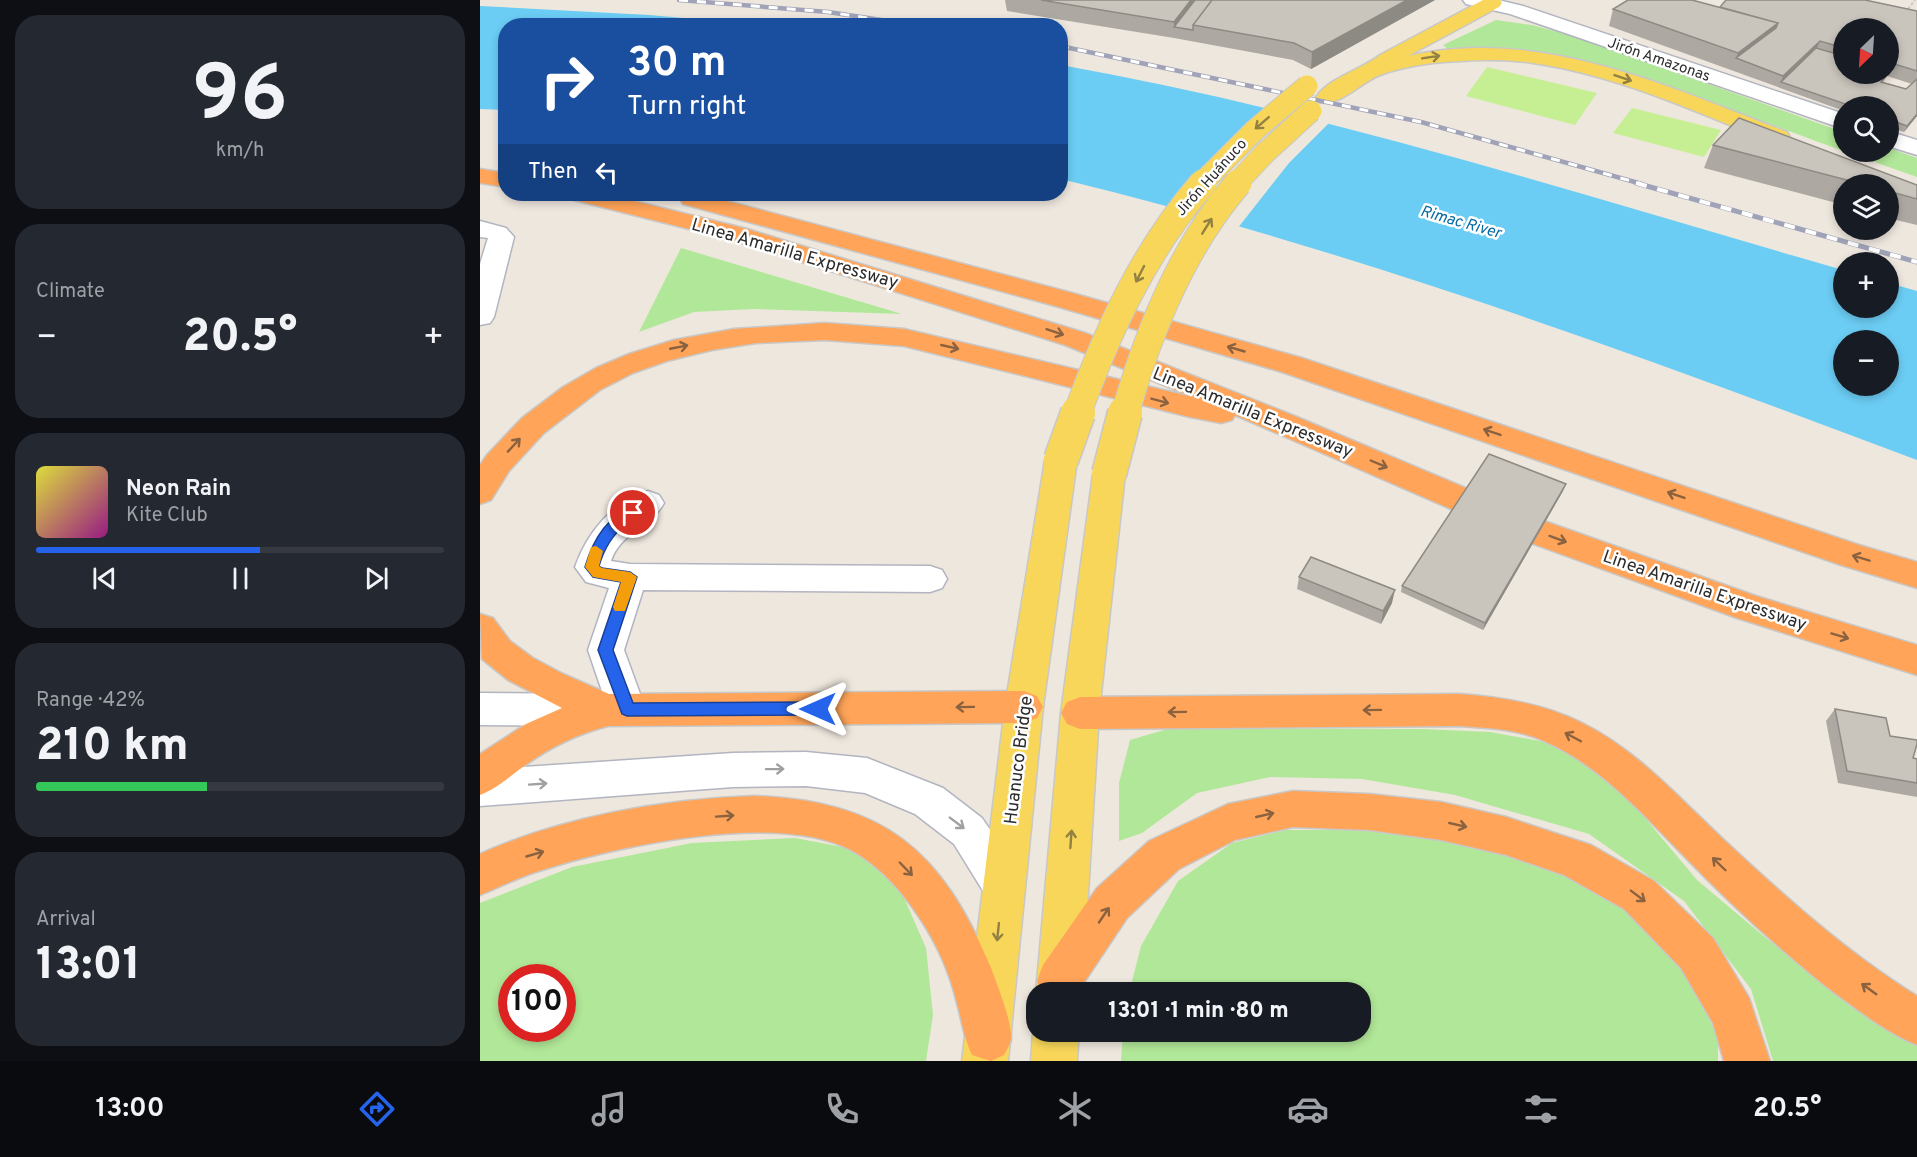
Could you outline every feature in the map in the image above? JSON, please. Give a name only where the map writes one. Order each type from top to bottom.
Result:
[{"type":"highway","points":[[480,156],[498,159]]},
{"type":"highway","points":[[480,176],[498,179]]},
{"type":"highway","name":"Linea Amarilla Expressway","points":[[607,201],[738,234],[1075,339],[1286,424],[1532,530],[1749,608],[1917,660]]},
{"type":"highway","name":"Linea Amarilla Expressway","points":[[698,201],[1009,284],[1292,366],[1853,556],[1917,575]]},
{"type":"highway","points":[[480,492],[514,443],[536,422],[584,387],[634,360],[662,351],[755,335],[844,333],[918,340],[1055,372],[1170,404],[1286,424]]},
{"type":"highway","points":[[480,628],[497,651],[542,681],[618,710]]},
{"type":"highway","points":[[480,777],[517,748],[561,723],[618,710],[1024,707]]},
{"type":"highway","points":[[1080,713],[1459,710],[1489,712],[1548,725],[1589,745],[1617,765],[1755,898],[1842,969],[1917,1022]]},
{"type":"highway","points":[[1062,982],[1112,903],[1164,855],[1228,824],[1293,809],[1369,812],[1441,821],[1506,836],[1576,859],[1639,895],[1697,953],[1733,1014],[1747,1061]]},
{"type":"highway","points":[[480,874],[522,858],[602,835],[682,819],[770,814],[831,824],[864,837],[887,851],[929,895],[948,926],[966,963],[979,999],[986,1050]]},
{"type":"main road","name":"Jirón Huánuco","points":[[1080,713],[1109,474],[1125,405],[1139,363],[1156,320],[1181,269],[1210,219],[1240,180],[1281,137],[1317,92],[1351,81],[1374,70],[1387,59],[1483,1]]},
{"type":"main road","name":"Jirón Huánuco","points":[[1062,460],[1095,364],[1147,260],[1192,195],[1235,148],[1317,92],[1350,63],[1483,1]]},
{"type":"main road","points":[[1374,70],[1398,63],[1460,54],[1531,56],[1569,62],[1664,91],[1801,146]]},
{"type":"main road","name":"Huanuco Bridge","points":[[986,1050],[1024,707],[1062,460]]},
{"type":"main road","points":[[1059,982],[1080,713]]},
{"type":"main road","points":[[1054,1061],[1055,1042]]},
{"type":"street","name":"Jirón Amazonas","points":[[1483,1],[1833,118]]},
{"type":"street","points":[[1899,142],[1917,148]]},
{"type":"street","points":[[480,229],[497,233],[501,237],[493,257],[489,291],[480,317]]},
{"type":"street","points":[[648,503],[618,523],[605,536],[598,547],[592,567],[598,573],[630,577],[930,579]]},
{"type":"street","points":[[480,709],[618,710],[606,650],[630,577]]},
{"type":"street","points":[[480,788],[733,770],[806,769],[867,776],[929,801],[968,831],[1003,885]]},
{"type":"path","points":[[1905,14],[1915,0]]},
{"type":"green space","points":[[1496,20],[1532,25],[1576,37],[1833,128],[1833,147],[1667,86],[1587,61],[1497,48],[1449,50],[1443,45]]},
{"type":"green space","points":[[1487,67],[1597,93],[1575,125],[1466,96]]},
{"type":"green space","points":[[1632,108],[1721,130],[1704,157],[1613,133]]},
{"type":"green space","points":[[1899,152],[1917,158],[1917,177],[1874,162],[1899,162]]},
{"type":"green space","points":[[681,248],[902,314],[754,309],[694,312],[639,332]]},
{"type":"green space","points":[[1171,728],[1423,729],[1490,732],[1540,741],[1569,750],[1620,788],[1697,880],[1760,933],[1841,998],[1917,1041],[1917,1061],[1773,1061],[1751,989],[1684,901],[1589,834],[1455,795],[1362,779],[1270,777],[1197,793],[1142,833],[1119,841],[1119,783],[1130,740]]},
{"type":"green space","points":[[1286,830],[1388,830],[1502,849],[1586,881],[1644,922],[1692,976],[1718,1040],[1718,1061],[1121,1061],[1122,1042],[1371,1042],[1371,982],[1132,982],[1141,946],[1178,881],[1232,843]]},
{"type":"green space","points":[[795,838],[848,848],[898,884],[926,948],[933,1015],[926,1061],[480,1061],[480,903],[572,867],[692,843]]},
{"type":"water","points":[[480,6],[683,18],[498,18],[498,110],[480,109]]},
{"type":"water","name":"Rimac River","points":[[1068,66],[1259,106],[1357,131],[1455,157],[1833,267],[1833,318],[1899,318],[1899,286],[1917,291],[1917,460],[1600,343],[1386,271],[1278,238],[1068,181]]},
{"type":"pier","points":[[1270,107],[1330,122],[1289,163],[1237,229],[1166,209],[1223,147]]},
{"type":"building","points":[[1041,0],[1191,0],[1174,22]]},
{"type":"building","points":[[1195,0],[1212,0],[1193,25],[1193,30],[1174,27]]},
{"type":"building","points":[[1212,0],[1407,0],[1312,52],[1294,43],[1193,25]]},
{"type":"building","points":[[1628,0],[1692,0],[1778,23],[1738,53],[1613,9]]},
{"type":"building","points":[[1726,0],[1865,0],[1917,11],[1917,71],[1899,65],[1899,18],[1833,18],[1833,45],[1820,41],[1783,76],[1736,58],[1776,28],[1778,23],[1720,7]]},
{"type":"building","points":[[1816,48],[1833,53],[1833,84],[1888,84],[1906,89],[1917,79],[1917,114],[1907,126],[1899,123],[1899,96],[1833,96],[1833,100],[1781,82]]},
{"type":"building","points":[[1739,118],[1833,153],[1833,162],[1856,162],[1888,174],[1833,174],[1833,176],[1713,145]]},
{"type":"building","points":[[1899,178],[1917,185],[1917,199],[1899,194]]},
{"type":"building","points":[[1489,454],[1566,484],[1485,623],[1402,586]]},
{"type":"building","points":[[1311,557],[1395,590],[1383,611],[1299,577]]},
{"type":"building","points":[[1835,709],[1886,718],[1890,736],[1917,740],[1913,758],[1917,759],[1917,783],[1847,771]]},
{"type":"railway","points":[[679,0],[828,12],[868,18]]},
{"type":"railway","points":[[1068,48],[1421,122],[1642,184]]},
{"type":"railway","points":[[1636,183],[1917,262]]},
{"type":"slow traffic","points":[[596,551],[592,567],[598,573],[630,577],[620,607]]},
{"type":"route","points":[[633,513],[605,536],[598,547],[592,567],[598,573],[630,577],[606,650],[627,710],[818,709]]}]
